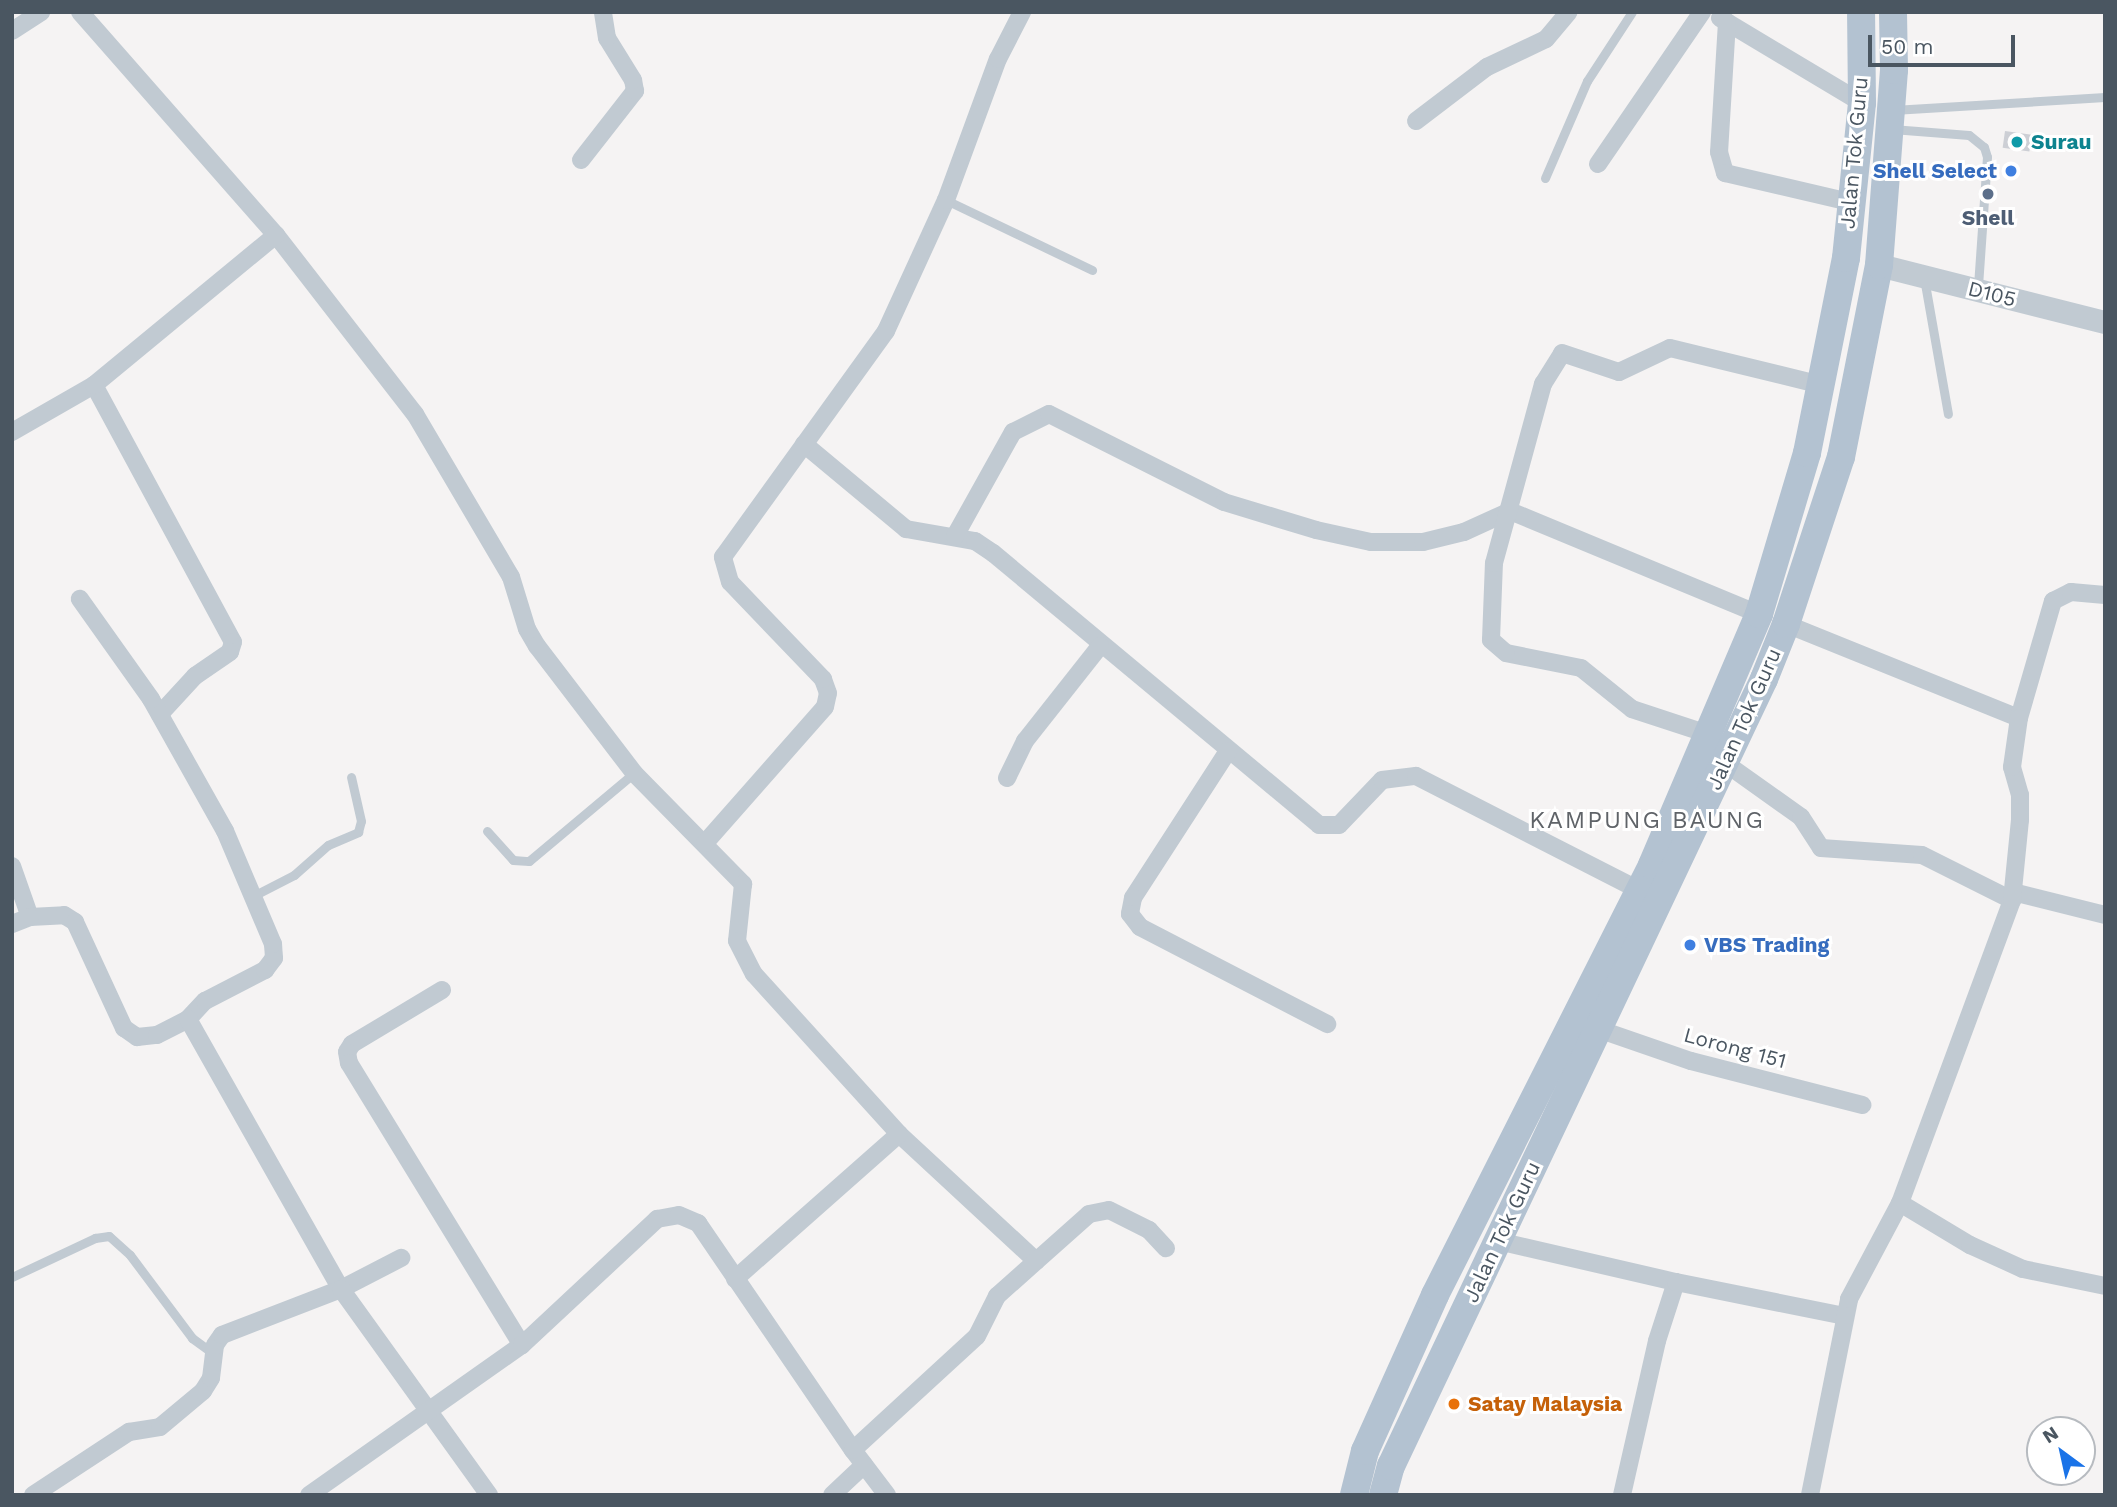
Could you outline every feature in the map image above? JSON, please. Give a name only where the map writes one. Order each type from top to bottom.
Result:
[{"type":"main road","name":"Jalan Tok Guru","points":[[1354,1495],[1365,1451],[1435,1295],[1639,890],[1711,735],[1759,614],[1822,385],[1846,258],[1862,103],[1861,12]]},
{"type":"main road","points":[[1861,55],[1868,23],[1876,12]]},
{"type":"main road","name":"Jalan Tok Guru","points":[[1383,1495],[1391,1466],[1725,763],[1786,624],[1841,457],[1879,265],[1891,119],[1893,12]]},
{"type":"street","points":[[12,31],[41,12]]},
{"type":"street","points":[[80,12],[276,236],[415,414],[511,578],[532,637],[634,773],[743,884],[737,934],[741,954],[899,1134],[1036,1261]]},
{"type":"street","points":[[581,160],[635,92],[633,80],[607,38],[603,12]]},
{"type":"street","points":[[705,843],[825,707],[828,693],[823,679],[730,582],[723,565],[730,544],[886,331],[946,200],[998,59],[1022,12]]},
{"type":"street","points":[[1416,121],[1487,67],[1546,39],[1569,12]]},
{"type":"street","points":[[1598,164],[1702,12]]},
{"type":"street","points":[[1719,17],[1862,103]]},
{"type":"street","points":[[1719,17],[1719,152],[1725,173],[1850,202]]},
{"type":"street","points":[[12,432],[94,385],[276,236]]},
{"type":"street","name":"D105","points":[[1879,265],[2105,322]]},
{"type":"street","points":[[1711,735],[1632,709],[1581,668],[1506,653],[1494,646],[1490,632],[1494,563],[1543,384],[1562,353],[1623,372],[1664,349],[1675,348],[1822,385]]},
{"type":"street","points":[[94,385],[233,642],[230,652],[195,676],[160,714]]},
{"type":"street","points":[[955,536],[1011,435],[1044,414],[1224,502],[1371,542],[1448,537],[1510,511],[1759,614]]},
{"type":"street","points":[[804,444],[897,524],[975,541],[993,553],[1100,646],[1319,825],[1339,825],[1382,780],[1416,776],[1639,890]]},
{"type":"street","points":[[1810,1495],[1849,1299],[1900,1203],[2012,896],[2020,807],[2012,766],[2019,718],[2053,601],[2071,592],[2105,596]]},
{"type":"street","points":[[12,924],[30,917],[64,915],[75,922],[127,1031],[145,1038],[188,1019],[205,1001],[265,970],[274,958],[273,944],[225,831],[160,714],[79,599]]},
{"type":"street","points":[[1786,624],[2019,718]]},
{"type":"street","points":[[1007,778],[1025,741],[1100,646]]},
{"type":"street","points":[[1228,751],[1133,898],[1130,914],[1140,927],[1327,1024]]},
{"type":"street","points":[[1725,763],[1801,817],[1821,848],[1922,855],[2012,896],[2105,915]]},
{"type":"street","points":[[12,866],[30,917]]},
{"type":"street","points":[[442,990],[352,1044],[347,1052],[349,1063],[522,1345]]},
{"type":"street","points":[[188,1019],[341,1289],[489,1495]]},
{"type":"street","name":"Lorong 151","points":[[1598,1029],[1691,1061],[1862,1105]]},
{"type":"street","points":[[735,1279],[899,1134]]},
{"type":"street","points":[[1900,1203],[1970,1245],[2023,1269],[2105,1286]]},
{"type":"street","points":[[853,1450],[977,1336],[997,1296],[1088,1214],[1102,1210],[1149,1230],[1166,1248]]},
{"type":"street","points":[[309,1495],[522,1345],[657,1219],[679,1215],[698,1223],[853,1450],[887,1495]]},
{"type":"street","points":[[1498,1241],[1845,1317]]},
{"type":"street","points":[[33,1495],[129,1432],[163,1424],[207,1387],[218,1339],[227,1332],[341,1289],[401,1258]]},
{"type":"street","points":[[1622,1495],[1657,1341],[1676,1282]]},
{"type":"street","points":[[832,1495],[864,1465]]},
{"type":"lane","points":[[1545,178],[1588,77],[1632,12]]},
{"type":"lane","points":[[1891,119],[2105,97]]},
{"type":"lane","points":[[1891,119],[1969,135],[1984,148],[1987,158],[1978,290]]},
{"type":"lane","points":[[946,200],[1092,270]]},
{"type":"lane","points":[[1924,277],[1948,414]]},
{"type":"lane","points":[[487,831],[513,860],[529,861],[634,773]]},
{"type":"lane","points":[[253,896],[294,875],[328,845],[361,828],[351,777]]},
{"type":"lane","points":[[12,1277],[95,1238],[109,1236],[130,1255],[192,1338],[213,1353]]},
{"type":"building","name":"Surau","points":[[2005,131],[2032,135],[2029,152],[2003,148]]},
{"type":"place","name":"Surau","points":[[2017,142]]},
{"type":"place","name":"Shell Select","points":[[2011,171]]},
{"type":"place","name":"Shell","points":[[1988,194]]},
{"type":"place","name":"VBS Trading","points":[[1690,945]]},
{"type":"place","name":"Satay Malaysia","points":[[1454,1404]]},
{"type":"district","name":"KAMPUNG BAUNG","points":[[1647,821]]}]
